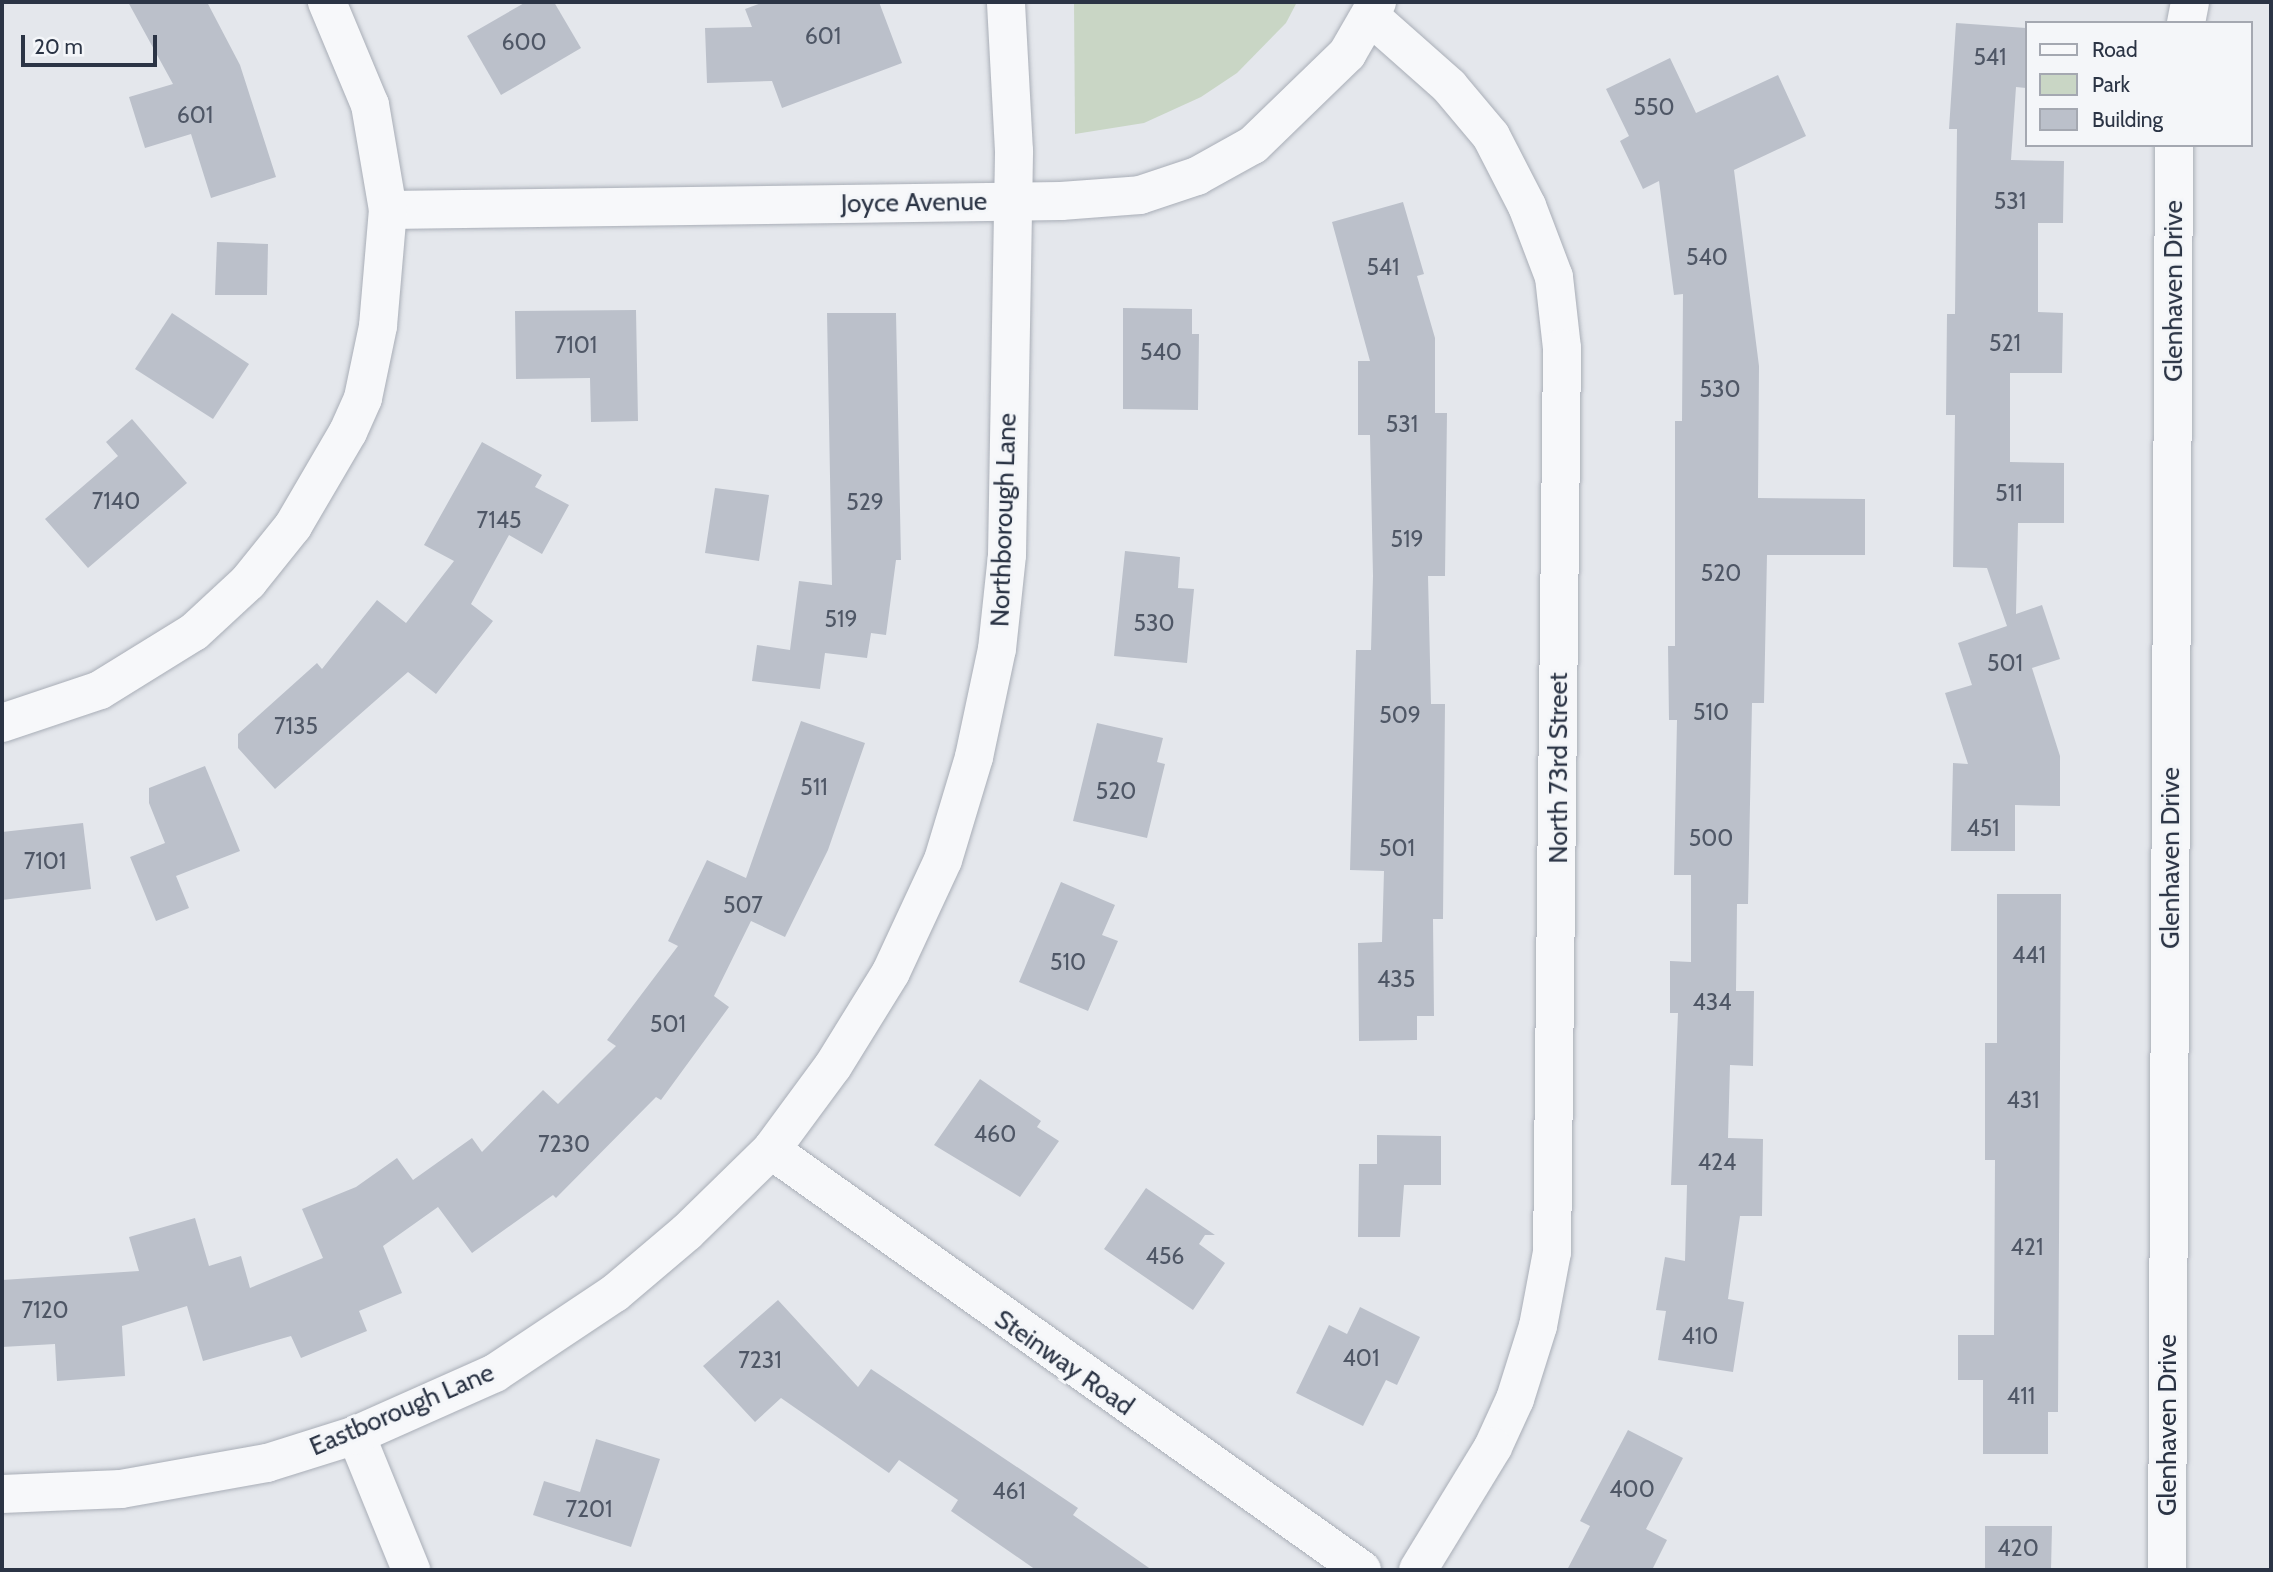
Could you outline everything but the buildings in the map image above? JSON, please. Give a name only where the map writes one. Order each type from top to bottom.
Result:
[{"type":"street","points":[[2,723],[69,704],[163,654],[221,608],[293,526],[332,465],[363,398],[378,326],[388,210],[370,104],[327,2]]},
{"type":"street","name":"Northborough Lane","points":[[771,1150],[891,972],[943,860],[974,757],[998,649],[1007,555],[1012,202],[1006,2]]},
{"type":"street","points":[[2186,21],[2190,2]]},
{"type":"street","name":"Joyce Avenue","points":[[388,210],[1012,202],[1140,195],[1224,163],[1254,145],[1320,84],[1374,9]]},
{"type":"street","name":"North 73rd Street","points":[[1374,9],[1448,86],[1497,148],[1554,277],[1562,348],[1552,1252],[1541,1315],[1515,1399],[1493,1447],[1418,1570]]},
{"type":"street","name":"Glenhaven Drive","points":[[2167,1570],[2175,147]]},
{"type":"street","name":"Eastborough Lane","points":[[2,1494],[68,1494],[173,1482],[267,1462],[356,1435],[495,1373],[538,1347],[651,1264],[771,1150]]},
{"type":"street","name":"Steinway Road","points":[[771,1150],[1362,1570]]},
{"type":"street","points":[[356,1435],[411,1570]]},
{"type":"green space","points":[[1074,2],[1297,2],[1286,23],[1237,73],[1201,97],[1144,123],[1075,134]]}]
